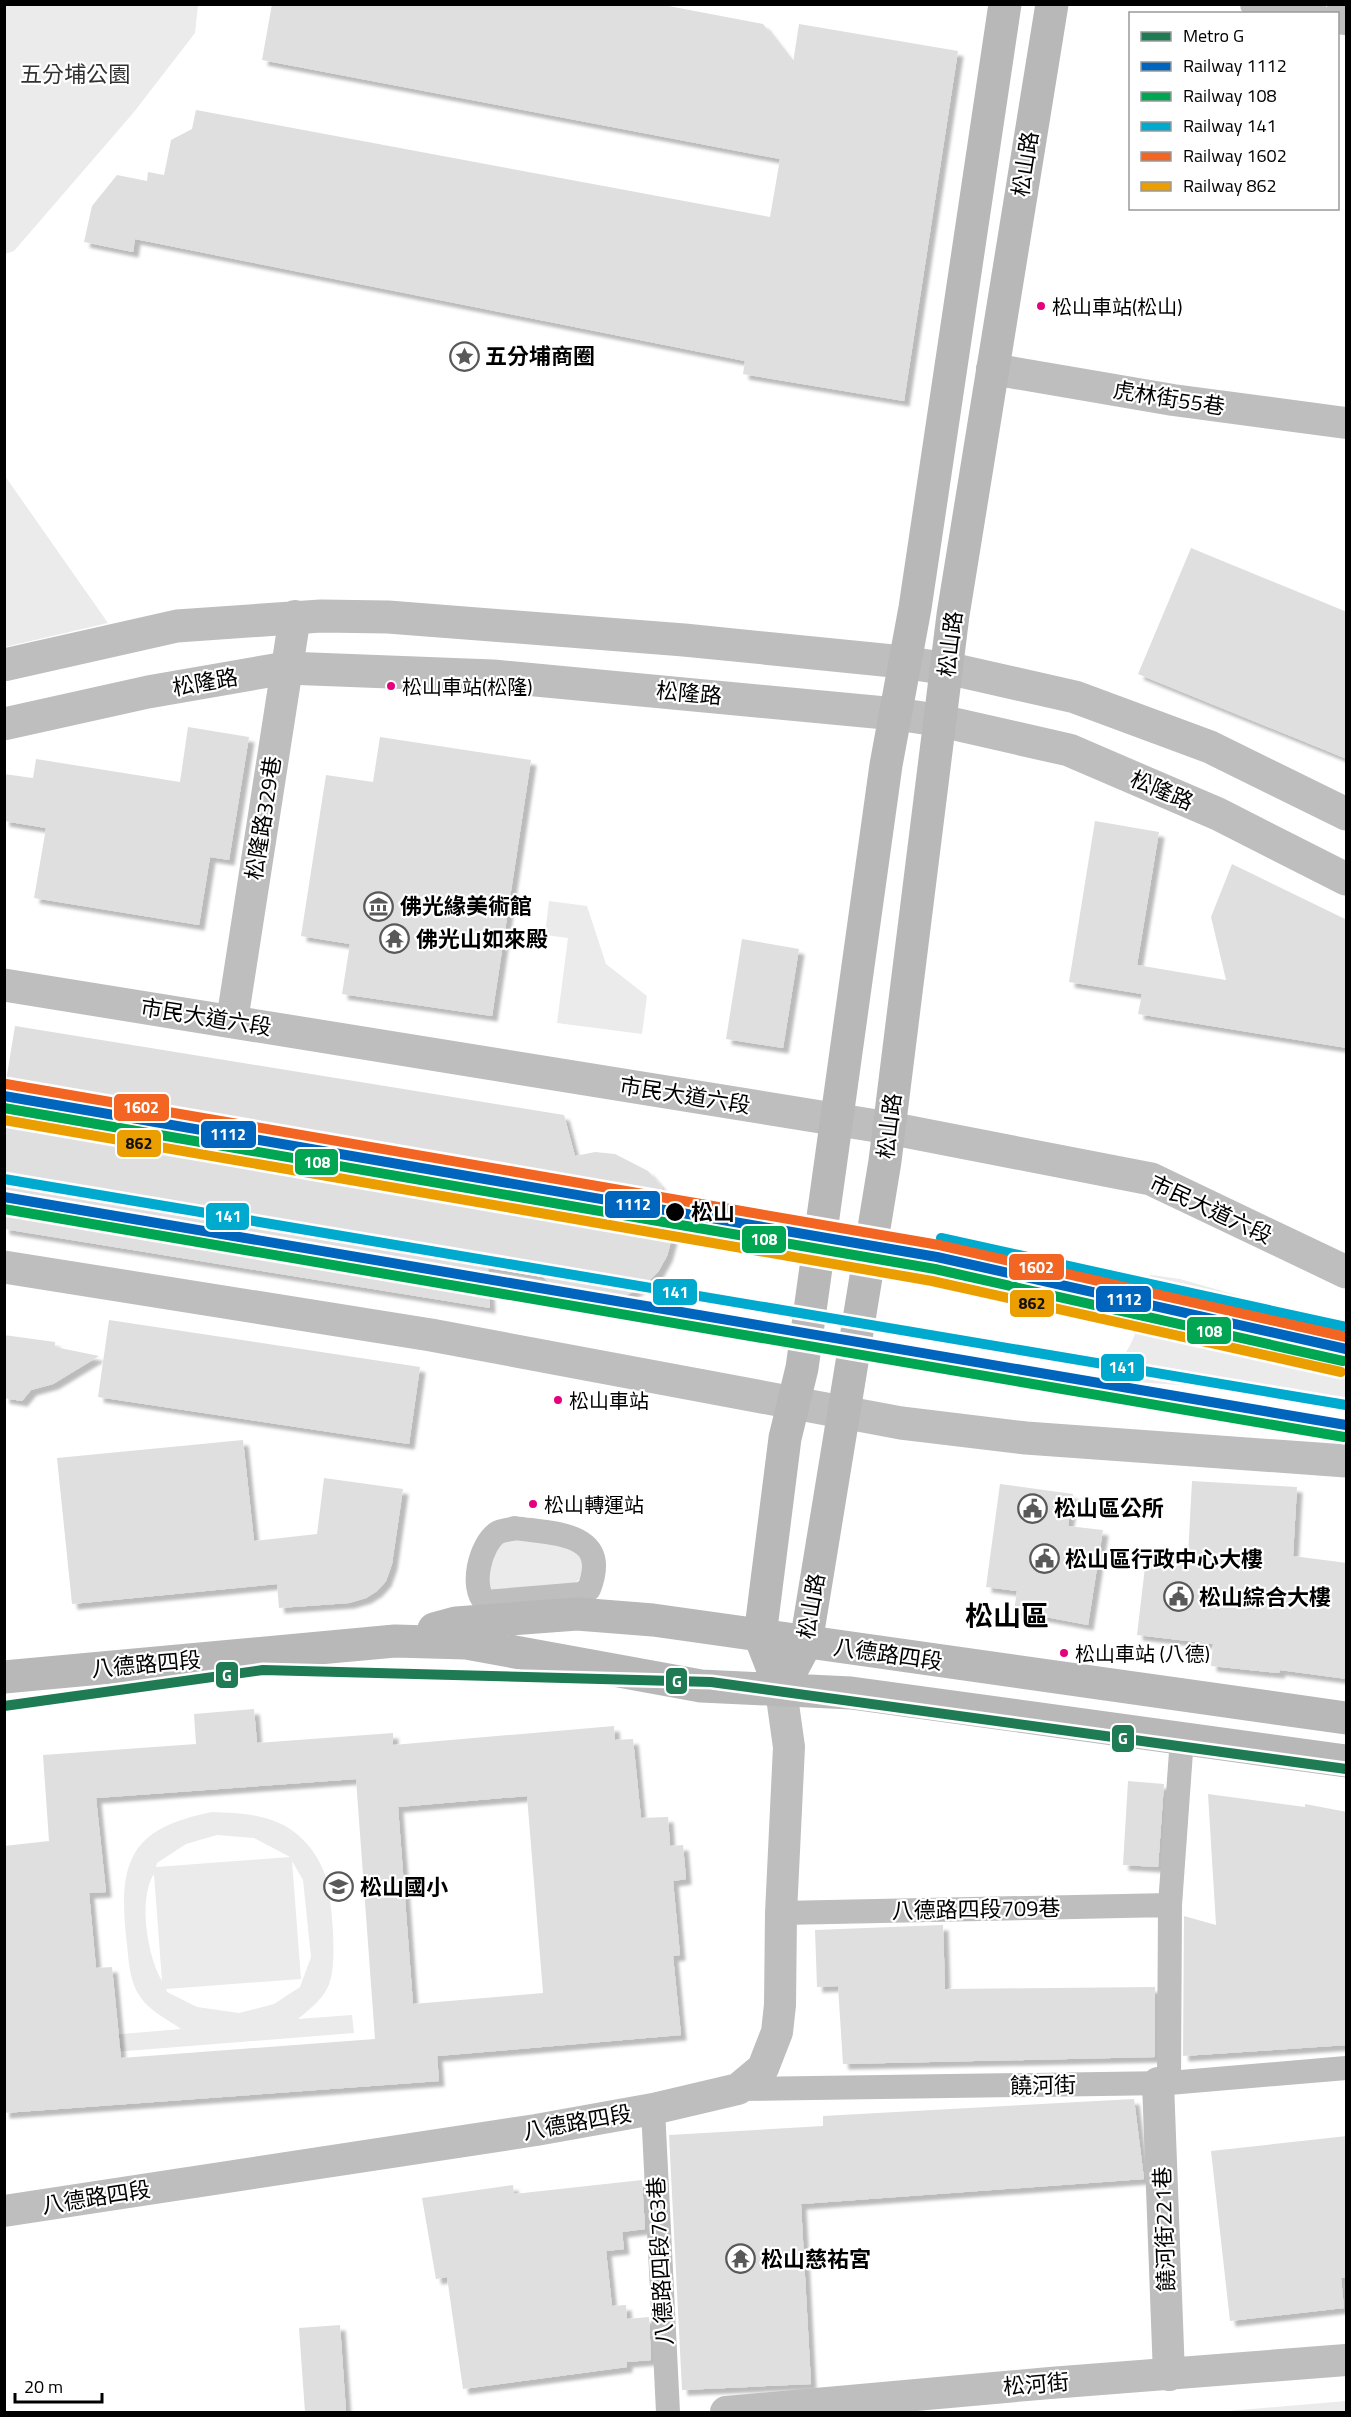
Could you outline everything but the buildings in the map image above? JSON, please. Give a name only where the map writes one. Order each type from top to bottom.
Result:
[{"type":"main road","name":"松山路","points":[[781,1690],[759,1636],[785,1438],[802,1368],[886,765],[906,663],[1005,4]]},
{"type":"main road","name":"松山路","points":[[781,1690],[806,1643],[889,1128],[947,668],[992,369],[1052,4]]},
{"type":"main road","name":"八德路四段","points":[[395,1641],[456,1623],[577,1614],[653,1620],[1347,1718]]},
{"type":"main road","name":"八德路四段","points":[[4,1677],[395,1641],[466,1642],[701,1686],[851,1693],[1347,1761]]},
{"type":"street","points":[[1256,4],[1301,12]]},
{"type":"street","name":"虎林街55巷","points":[[992,369],[1173,400],[1347,423]]},
{"type":"street","points":[[4,665],[177,626],[295,616],[424,619],[684,640],[906,663],[947,668],[1075,697],[1209,747],[1347,814]]},
{"type":"street","name":"松隆路329巷","points":[[232,1021],[295,616]]},
{"type":"street","name":"松隆路","points":[[4,724],[148,692],[286,668],[493,676],[896,714],[940,721],[1069,750],[1218,814],[1347,879]]},
{"type":"street","name":"市民大道六段","points":[[4,985],[889,1128],[1151,1179],[1347,1272]]},
{"type":"street","points":[[4,1267],[431,1335],[794,1402],[842,1413],[1026,1438],[1347,1461]]},
{"type":"street","points":[[515,1528],[572,1536],[584,1544],[592,1554],[595,1565],[589,1589],[581,1594],[485,1602],[478,1589],[481,1557],[489,1541],[498,1532],[515,1528]]},
{"type":"street","name":"八德路四段","points":[[4,2211],[536,2130],[653,2109],[738,2089],[763,2068],[777,2032],[780,2005],[781,1914],[789,1747],[781,1690]]},
{"type":"street","points":[[1164,2083],[1170,1905],[1182,1738]]},
{"type":"street","name":"八德路四段709巷","points":[[781,1914],[1170,1905]]},
{"type":"street","name":"饒河街","points":[[738,2089],[1164,2083],[1347,2068]]},
{"type":"street","name":"饒河街221巷","points":[[1164,2083],[1169,2374]]},
{"type":"street","name":"八德路四段763巷","points":[[653,2109],[668,2412]]},
{"type":"street","name":"松河街","points":[[726,2412],[1050,2382],[1347,2360]]},
{"type":"green space","name":"五分埔公園","points":[[5,4],[198,5],[195,33],[134,112],[14,251],[5,254]]},
{"type":"green space","points":[[5,476],[108,623],[5,647]]},
{"type":"green space","points":[[549,901],[587,906],[606,964],[647,996],[642,1034],[557,1023],[568,938],[545,935]]},
{"type":"green space","points":[[1152,1275],[1180,1279],[1346,1326],[1346,1401],[1309,1394],[1136,1382],[1118,1365],[1132,1342],[1137,1324],[1136,1306],[1130,1280]]},
{"type":"green space","points":[[517,1538],[571,1545],[584,1564],[581,1578],[575,1583],[488,1593],[491,1558],[503,1541]]},
{"type":"green space","points":[[212,1812],[257,1816],[289,1828],[312,1850],[327,1881],[331,1903],[333,1960],[328,1987],[317,2002],[298,2019],[352,2015],[354,2033],[76,2055],[75,2038],[181,2029],[150,2007],[137,1991],[130,1968],[124,1909],[125,1886],[129,1867],[136,1851],[148,1838],[164,1827]],"holes":[[[217,1835],[254,1838],[290,1857],[156,1867],[157,1863],[186,1844]],[[292,1861],[303,1880],[311,1957],[300,1987],[274,2004],[239,2013],[197,2007],[167,1992],[166,1989],[301,1979]],[[154,1874],[162,1981],[152,1957],[146,1927],[146,1897]]]},
{"type":"green space","points":[[1346,2401],[1346,2412],[1217,2412]]},
{"type":"metro line","name":"G","points":[[4,1706],[263,1670],[711,1682],[1346,1769]]},
{"type":"rail line","name":"1602","points":[[6,1084],[939,1245],[1346,1337]]},
{"type":"rail line","name":"1112","points":[[4,1096],[937,1257],[1346,1349]]},
{"type":"rail line","name":"108","points":[[4,1108],[935,1269],[1343,1361]]},
{"type":"rail line","name":"862","points":[[4,1120],[932,1281],[1341,1372]]},
{"type":"rail line","name":"141","points":[[4,1179],[1346,1405]]},
{"type":"rail line","name":"1112","points":[[4,1197],[1346,1425]]},
{"type":"rail line","name":"108","points":[[4,1209],[1344,1437]]},
{"type":"rail line","name":"141","points":[[941,1238],[1346,1327]]},
{"type":"place","name":"松山車站(松山)","points":[[1041,306]]},
{"type":"place","name":"五分埔商圈","points":[[464,356]]},
{"type":"place","name":"松山車站(松隆)","points":[[391,686]]},
{"type":"place","name":"佛光緣美術館","points":[[379,906]]},
{"type":"place","name":"佛光山如來殿","points":[[395,939]]},
{"type":"place","name":"松山","points":[[675,1212]]},
{"type":"place","name":"松山車站","points":[[558,1400]]},
{"type":"place","name":"松山轉運站","points":[[533,1504]]},
{"type":"place","name":"松山區公所","points":[[1033,1508]]},
{"type":"place","name":"松山區行政中心大樓","points":[[1044,1559]]},
{"type":"place","name":"松山綜合大樓","points":[[1178,1597]]},
{"type":"place","name":"松山車站 (八德)","points":[[1064,1653]]},
{"type":"place","name":"松山國小","points":[[339,1887]]},
{"type":"place","name":"松山慈祐宮","points":[[740,2259]]},
{"type":"district","name":"松山區","points":[[1007,1616]]}]
